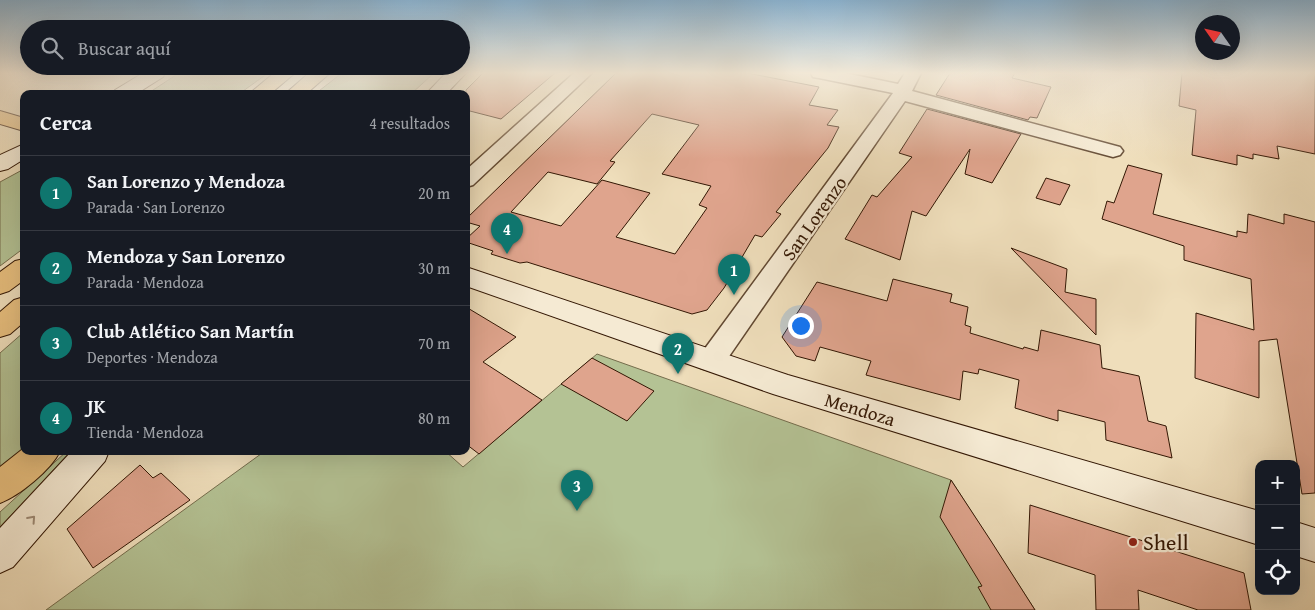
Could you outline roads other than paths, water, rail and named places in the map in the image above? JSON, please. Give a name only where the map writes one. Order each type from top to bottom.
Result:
[{"type":"main road","points":[[0,117],[20,124]]},
{"type":"main road","points":[[0,164],[20,152]]},
{"type":"main road","points":[[0,285],[20,270]]},
{"type":"main road","name":"Mendoza","points":[[470,277],[784,386],[1255,527]]},
{"type":"main road","points":[[0,327],[20,311]]},
{"type":"main road","points":[[0,488],[39,455]]},
{"type":"main road","points":[[0,555],[89,455]]},
{"type":"main road","points":[[1300,541],[1315,545]]},
{"type":"street","points":[[470,177],[553,101]]},
{"type":"street","name":"San Lorenzo","points":[[712,362],[895,101]]},
{"type":"street","points":[[955,101],[1113,151]]},
{"type":"place","name":"JK","points":[[507,254]]},
{"type":"place","name":"San Lorenzo y Mendoza","points":[[734,295]]},
{"type":"place","name":"Mendoza y San Lorenzo","points":[[678,374]]},
{"type":"place","name":"Club Atlético San Martín","points":[[577,511]]},
{"type":"place","name":"Shell","points":[[1133,542]]}]
